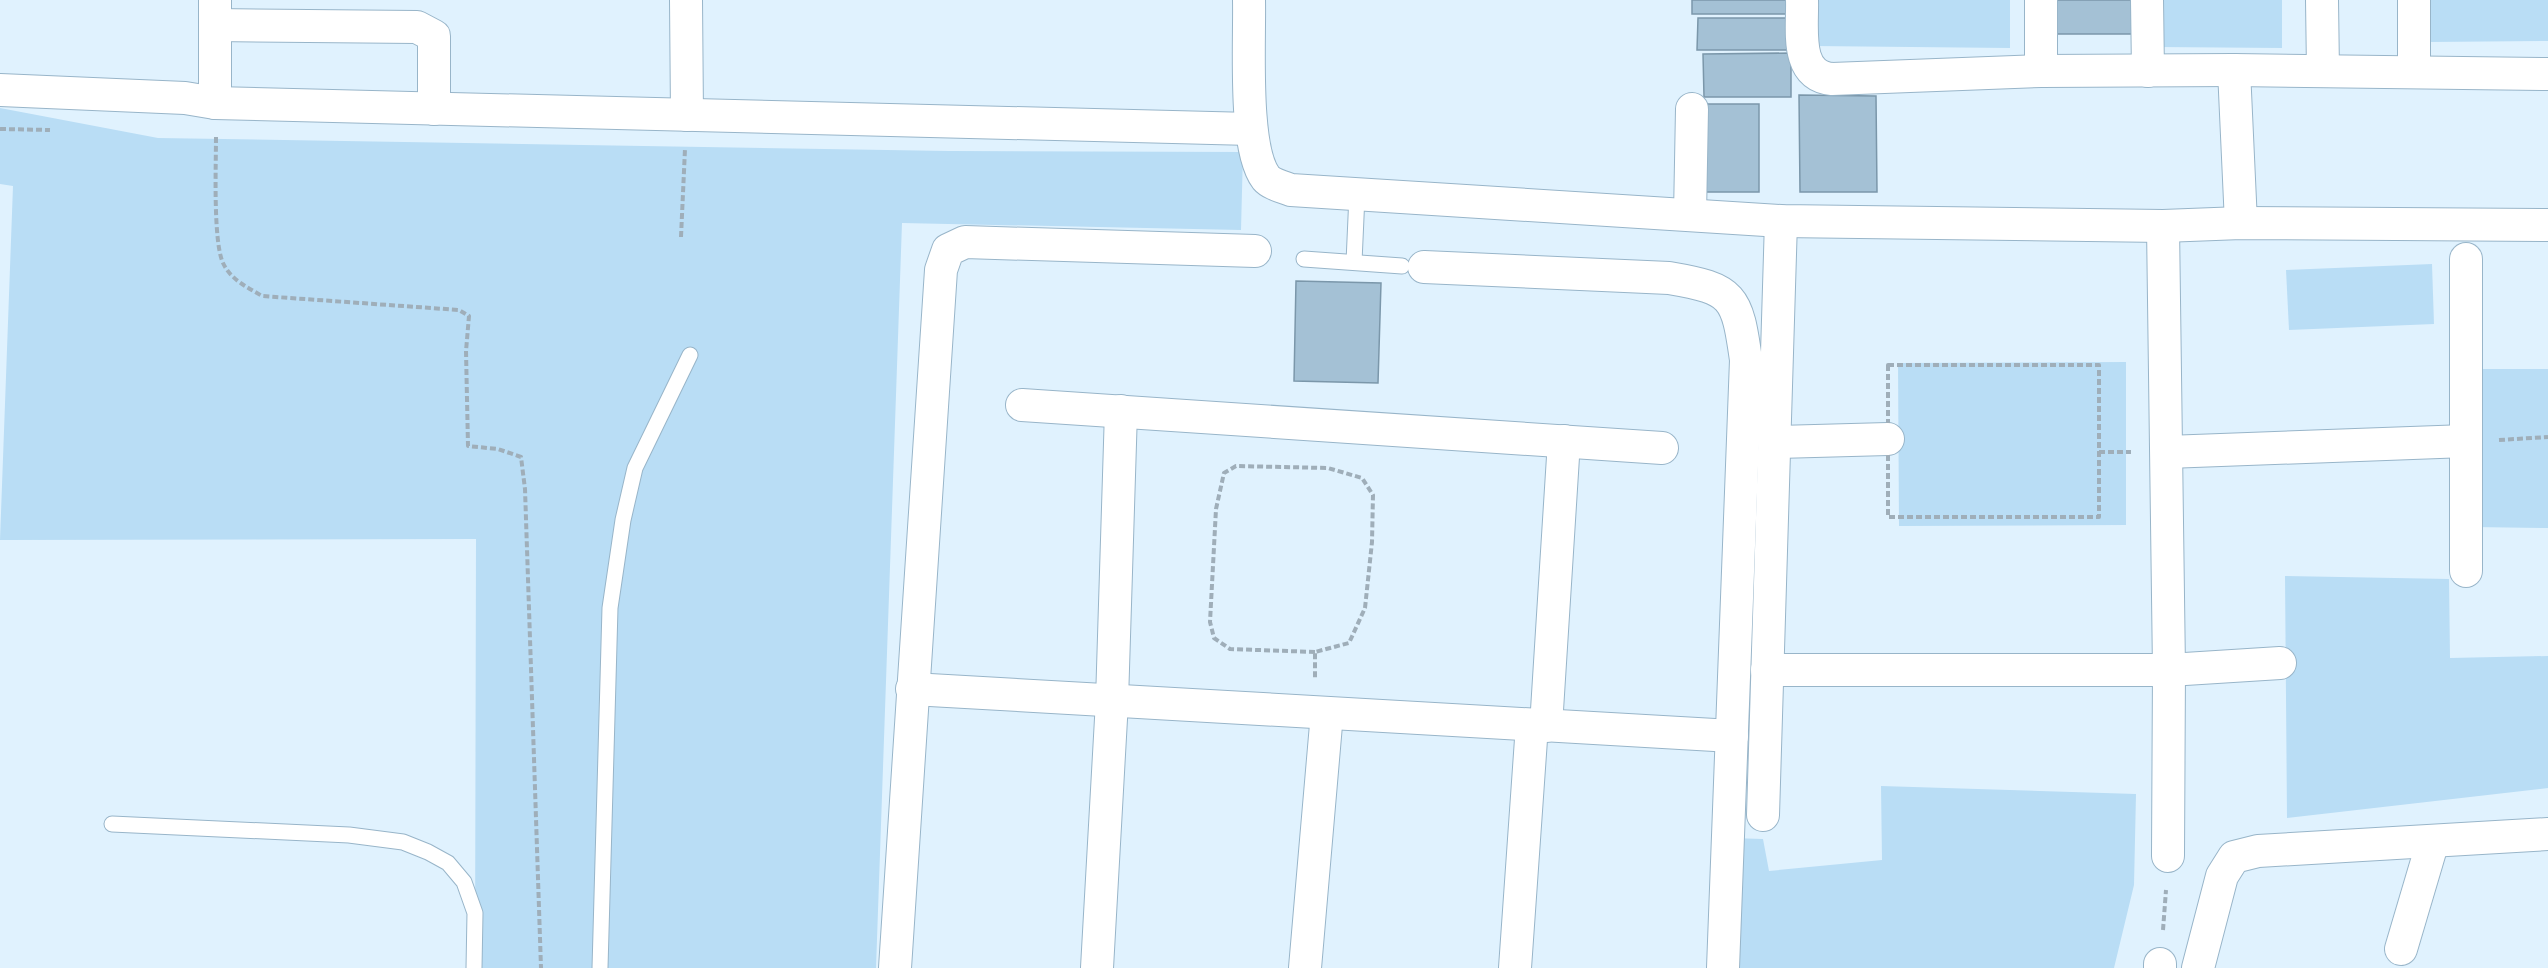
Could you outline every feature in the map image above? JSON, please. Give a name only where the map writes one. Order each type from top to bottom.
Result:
[{"type":"street","points":[[686,0],[687,115]]},
{"type":"street","points":[[1249,0],[1251,129],[1257,162],[1267,180],[1291,190],[1781,221],[2163,226],[2241,223],[2548,225]]},
{"type":"street","points":[[1802,0],[1806,59],[1809,70],[1819,78],[1860,79],[2041,71],[2234,70],[2548,74]]},
{"type":"street","points":[[2041,0],[2041,71]]},
{"type":"street","points":[[2147,0],[2148,71]]},
{"type":"street","points":[[2322,0],[2322,71]]},
{"type":"street","points":[[2414,0],[2414,72]]},
{"type":"street","points":[[215,103],[215,12],[417,27],[434,36],[434,109]]},
{"type":"street","points":[[2234,70],[2241,223]]},
{"type":"street","points":[[0,90],[185,98],[215,103],[1251,129]]},
{"type":"street","points":[[1690,215],[1692,109]]},
{"type":"street","points":[[1763,815],[1781,221]]},
{"type":"street","points":[[2163,226],[2169,670],[2168,856]]},
{"type":"street","points":[[895,968],[941,270],[948,250],[965,242],[1255,251]]},
{"type":"street","points":[[2466,260],[2466,571]]},
{"type":"street","points":[[1413,267],[1669,278],[1702,284],[1718,290],[1732,300],[1741,321],[1746,360],[1723,968]]},
{"type":"street","points":[[1022,405],[1662,448]]},
{"type":"street","points":[[1097,968],[1112,701],[1121,411]]},
{"type":"street","points":[[1774,442],[1888,440]]},
{"type":"street","points":[[1515,968],[1564,441]]},
{"type":"street","points":[[2167,452],[2466,441]]},
{"type":"street","points":[[1767,670],[2169,670],[2280,663]]},
{"type":"street","points":[[912,689],[1732,736]]},
{"type":"street","points":[[1305,968],[1321,713]]},
{"type":"street","points":[[2198,968],[2222,876],[2234,857],[2258,851],[2548,834]]},
{"type":"street","points":[[2401,949],[2433,841]]},
{"type":"lane","points":[[1354,262],[1357,195]]},
{"type":"lane","points":[[1304,259],[1413,267]]},
{"type":"lane","points":[[600,968],[610,608],[621,531],[635,468],[690,355]]},
{"type":"lane","points":[[112,824],[349,835],[403,842],[447,863],[464,882],[475,913],[474,968]]},
{"type":"path","points":[[215,103],[216,216],[223,262],[235,280],[262,296],[459,310],[469,316],[466,351],[468,446],[498,449],[521,457],[525,489],[541,968]]},
{"type":"path","points":[[681,237],[687,115]]},
{"type":"path","points":[[0,129],[34,130]]},
{"type":"path","points":[[1888,364],[2099,365],[2098,517],[1888,517],[1888,440],[1888,364]]},
{"type":"path","points":[[2466,441],[2548,437]]},
{"type":"path","points":[[1236,466],[1328,468],[1362,478],[1373,495],[1372,542],[1365,608],[1349,643],[1315,652],[1230,649],[1214,638],[1209,622],[1216,508],[1224,473],[1236,466]]},
{"type":"path","points":[[1315,652],[1321,713]]},
{"type":"path","points":[[2160,966],[2168,856]]},
{"type":"shaded area","points":[[1813,0],[2010,0],[2010,48],[1813,46]]},
{"type":"shaded area","points":[[2158,0],[2282,0],[2282,48],[2158,47]]},
{"type":"shaded area","points":[[2429,0],[2548,0],[2548,41],[2429,42]]},
{"type":"shaded area","points":[[0,108],[158,138],[949,151],[1243,152],[1241,230],[902,223],[876,968],[475,968],[476,539],[0,540],[13,186],[0,184]]},
{"type":"shaded area","points":[[2432,264],[2434,324],[2289,330],[2286,270]]},
{"type":"shaded area","points":[[2126,362],[2126,525],[1899,526],[1898,363]]},
{"type":"shaded area","points":[[2475,369],[2548,369],[2548,528],[2473,527]]},
{"type":"shaded area","points":[[2285,576],[2449,579],[2450,658],[2548,656],[2548,788],[2287,818]]},
{"type":"shaded area","points":[[1881,786],[2136,794],[2134,885],[2114,968],[1721,968],[1731,838],[1763,839],[1769,871],[1882,860]]},
{"type":"building","points":[[1692,0],[1792,0],[1792,14],[1692,14]]},
{"type":"building","points":[[2054,0],[2142,0],[2143,34],[2054,34]]},
{"type":"building","points":[[1698,18],[1791,18],[1792,50],[1697,50]]},
{"type":"building","points":[[1791,53],[1791,97],[1704,97],[1703,54]]},
{"type":"building","points":[[1799,95],[1876,96],[1877,192],[1800,192]]},
{"type":"building","points":[[1700,104],[1759,104],[1759,192],[1700,192]]},
{"type":"building","points":[[1296,281],[1381,283],[1378,383],[1294,381]]}]
